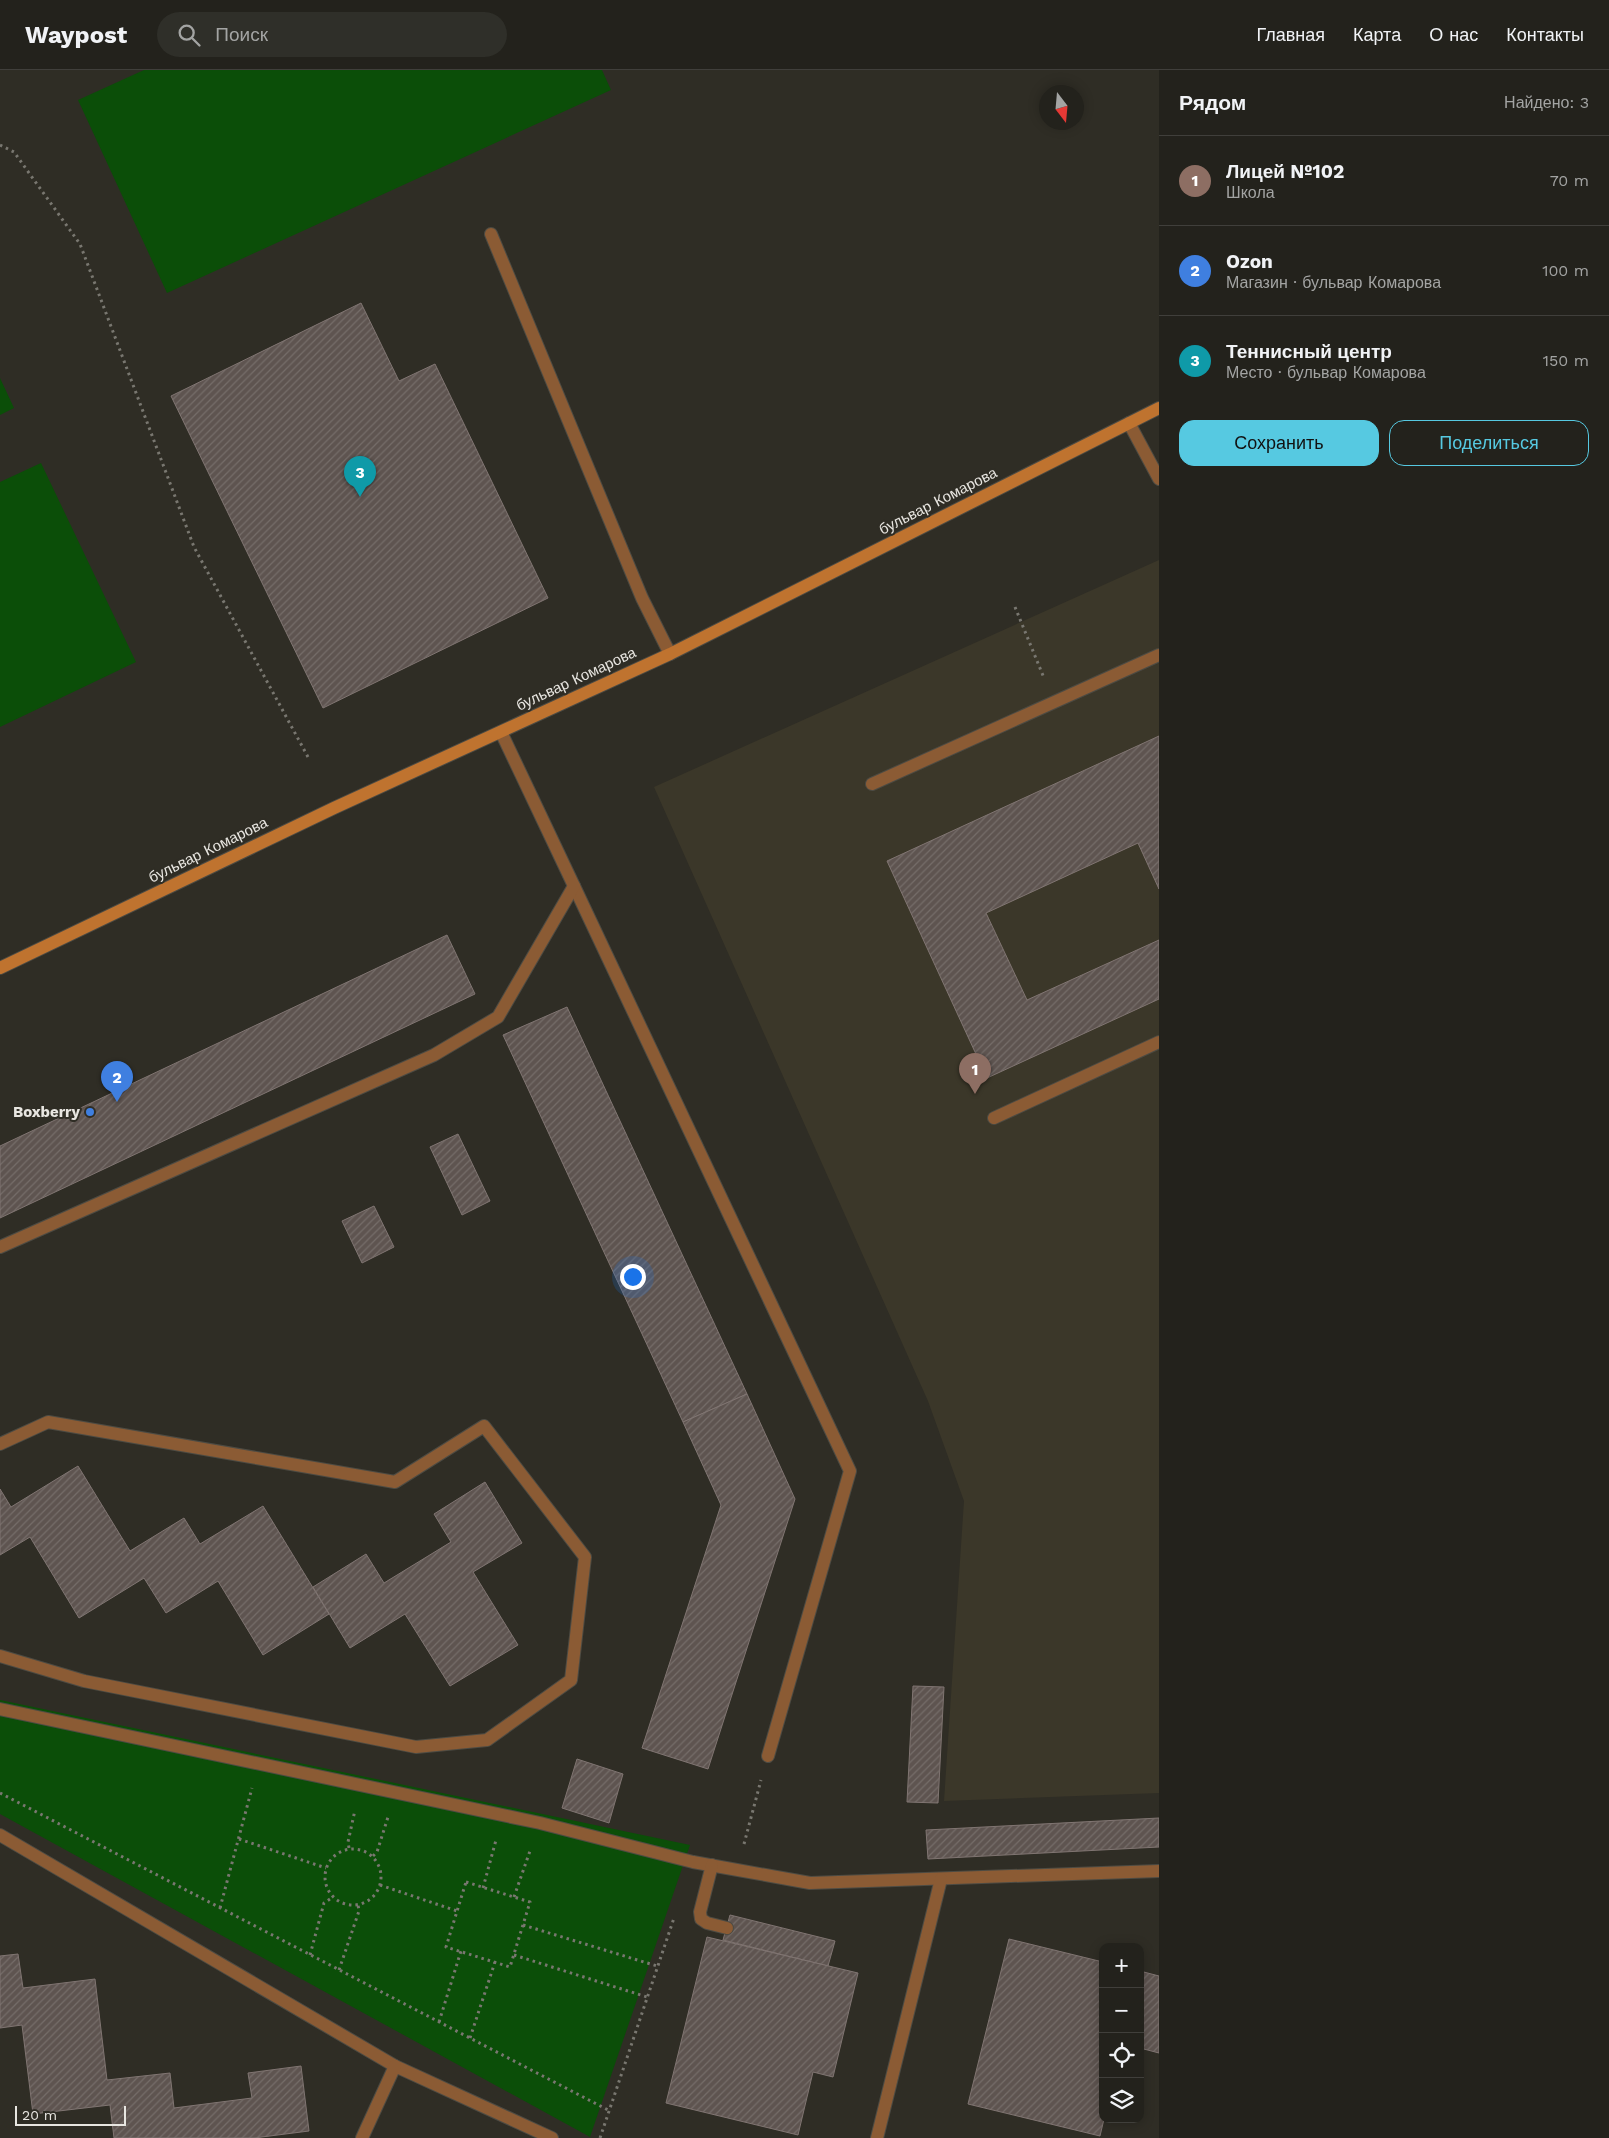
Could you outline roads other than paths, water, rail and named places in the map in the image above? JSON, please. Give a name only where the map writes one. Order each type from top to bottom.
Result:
[{"type":"street","name":"бульвар Комарова","points":[[0,968],[334,808],[670,654],[1159,408]]},
{"type":"lane","points":[[491,234],[642,598],[670,654]]},
{"type":"lane","points":[[1129,423],[1159,479]]},
{"type":"lane","points":[[872,784],[1159,655]]},
{"type":"lane","points":[[501,732],[850,1471],[768,1756]]},
{"type":"lane","points":[[0,1247],[434,1055],[498,1017],[574,886]]},
{"type":"lane","points":[[994,1118],[1159,1042]]},
{"type":"lane","points":[[0,1444],[48,1422],[395,1482],[484,1426],[585,1557],[571,1680],[487,1740],[416,1747],[84,1681],[0,1656]]},
{"type":"lane","points":[[0,1709],[540,1824],[712,1865],[810,1883],[1159,1871]]},
{"type":"lane","points":[[0,1834],[395,2066],[552,2138]]},
{"type":"lane","points":[[712,1865],[700,1912],[702,1919],[726,1928]]},
{"type":"lane","points":[[876,2138],[941,1879]]},
{"type":"lane","points":[[362,2138],[395,2066]]},
{"type":"place","name":"Теннисный центр","points":[[360,497]]},
{"type":"place","name":"Лицей №102","points":[[975,1094]]},
{"type":"place","name":"Ozon","points":[[117,1102]]},
{"type":"place","name":"Boxberry","points":[[90,1112]]}]
